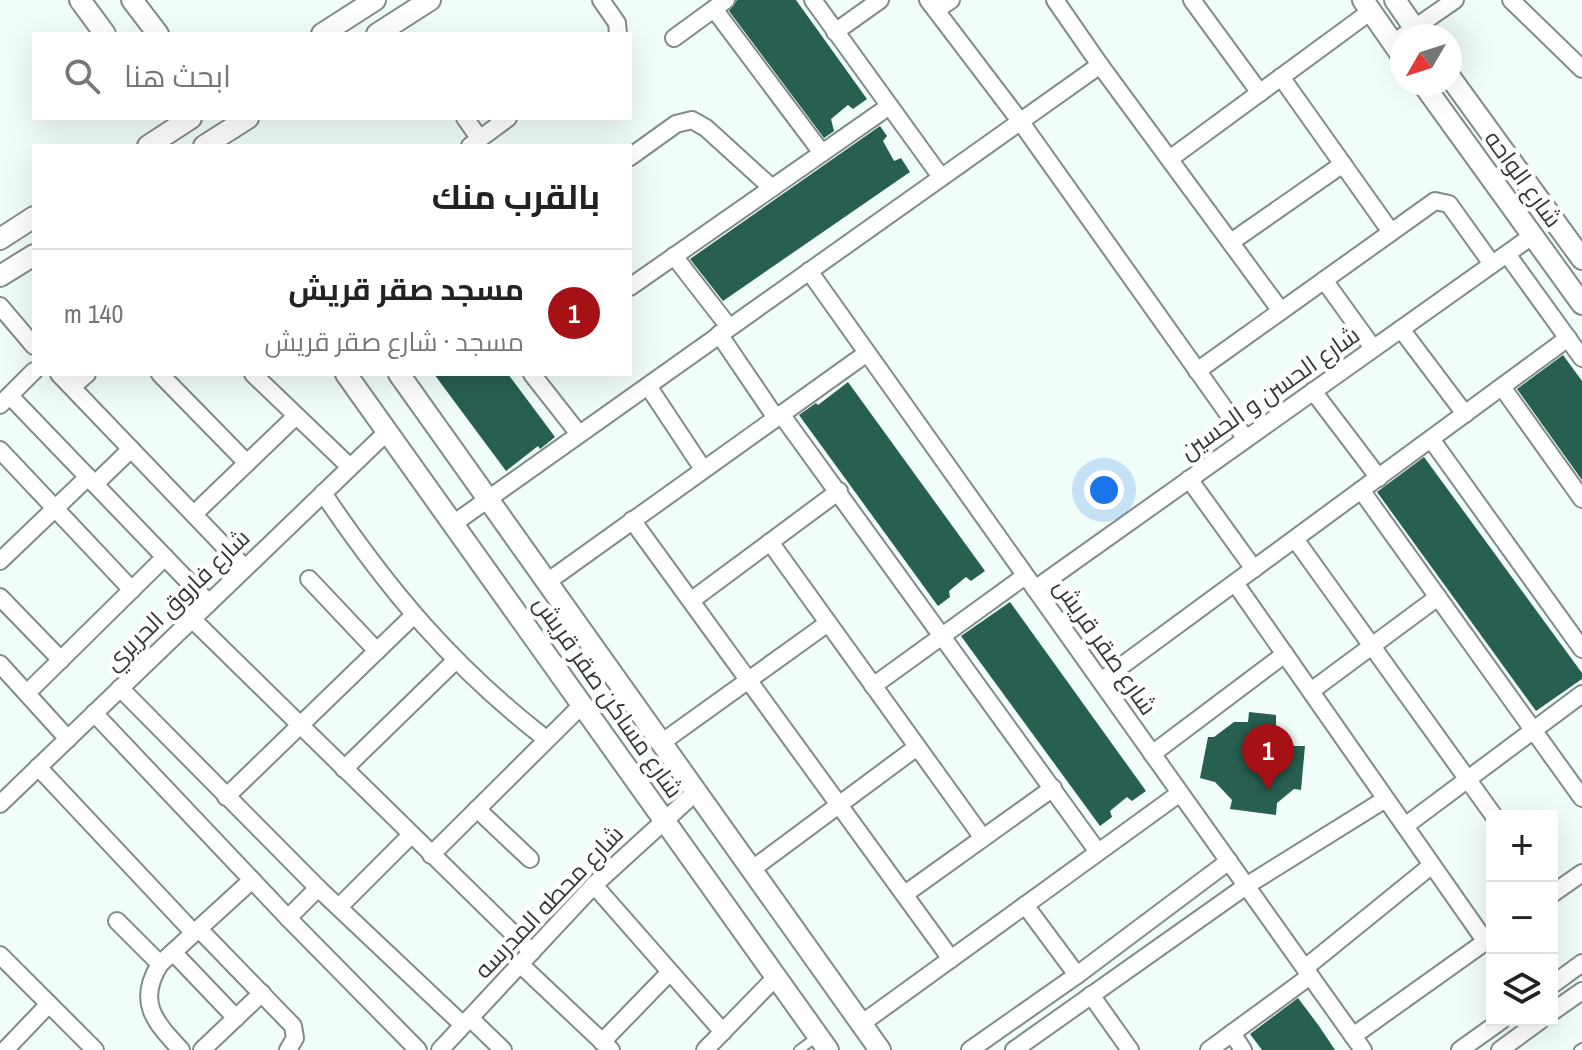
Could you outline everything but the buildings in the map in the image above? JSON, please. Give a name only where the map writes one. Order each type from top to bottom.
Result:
[{"type":"street","points":[[80,0],[104,32]]},
{"type":"street","points":[[132,0],[156,32]]},
{"type":"street","points":[[325,32],[375,0]]},
{"type":"street","points":[[402,28],[430,0]]},
{"type":"street","points":[[601,0],[617,23],[618,32]]},
{"type":"street","points":[[813,0],[941,177]]},
{"type":"street","points":[[835,32],[880,0]]},
{"type":"street","points":[[951,0],[932,5],[1020,121],[1246,439]]},
{"type":"street","points":[[1055,0],[1281,311]]},
{"type":"street","points":[[1192,0],[1260,93]]},
{"type":"street","points":[[1395,0],[1402,24]]},
{"type":"street","points":[[1425,24],[1455,0]]},
{"type":"street","points":[[1511,0],[1582,69]]},
{"type":"street","points":[[674,38],[720,4],[822,153]]},
{"type":"street","points":[[1171,158],[1281,77],[1367,5],[1390,25]]},
{"type":"street","points":[[453,524],[1100,65]]},
{"type":"street","points":[[1281,77],[1391,232]]},
{"type":"street","name":"شارع الواحه","points":[[1462,94],[1582,259]]},
{"type":"street","name":"شارع الواحه","points":[[1432,96],[1582,304]]},
{"type":"street","points":[[632,286],[888,107]]},
{"type":"street","points":[[212,144],[232,139],[246,120]]},
{"type":"street","points":[[466,120],[475,142],[505,120]]},
{"type":"street","points":[[632,156],[676,124],[692,120],[772,188]]},
{"type":"street","points":[[150,144],[178,121]]},
{"type":"street","points":[[1231,242],[1343,164]]},
{"type":"street","points":[[1197,371],[1435,201],[1445,201],[1492,264]]},
{"type":"street","points":[[0,239],[32,218]]},
{"type":"street","name":"شارع الحسن و الحسين","points":[[873,686],[943,635],[1189,479],[1532,236]]},
{"type":"street","points":[[1507,254],[1582,358]]},
{"type":"street","points":[[0,276],[32,256]]},
{"type":"street","points":[[674,256],[779,416],[839,491],[1098,852]]},
{"type":"street","name":"شارع صقر قريش","points":[[809,271],[1358,1043]]},
{"type":"street","points":[[1324,280],[1373,348]]},
{"type":"street","points":[[0,306],[32,344]]},
{"type":"street","points":[[1401,329],[1465,414]]},
{"type":"street","points":[[1101,681],[1568,338]]},
{"type":"street","points":[[547,582],[867,353]]},
{"type":"street","points":[[32,373],[5,400],[91,480],[209,603]]},
{"type":"street","points":[[61,376],[245,568]]},
{"type":"street","points":[[72,387],[85,376]]},
{"type":"street","points":[[162,376],[247,463]]},
{"type":"street","points":[[255,376],[350,467]]},
{"type":"street","name":"شارع مساكن صقر قريش","points":[[347,376],[823,1043]]},
{"type":"street","name":"شارع مساكن صقر قريش","points":[[400,376],[880,1050]]},
{"type":"street","points":[[534,376],[579,434]]},
{"type":"street","points":[[648,386],[703,469]]},
{"type":"street","points":[[1502,387],[1582,499]]},
{"type":"street","points":[[1313,391],[1379,478]]},
{"type":"street","points":[[194,514],[296,416]]},
{"type":"street","name":"شارع فاروق الحريري","points":[[0,804],[387,432]]},
{"type":"street","points":[[1431,439],[1582,649]]},
{"type":"street","points":[[0,561],[55,508],[131,449]]},
{"type":"street","points":[[0,450],[132,590]]},
{"type":"street","points":[[1189,479],[1254,569]]},
{"type":"street","points":[[1361,490],[1582,798]]},
{"type":"street","points":[[692,600],[839,491]]},
{"type":"street","points":[[323,493],[382,579],[413,616],[455,661],[546,739]]},
{"type":"street","points":[[632,520],[951,959]]},
{"type":"street","points":[[1295,539],[1490,810]]},
{"type":"street","points":[[770,542],[983,838]]},
{"type":"street","points":[[27,693],[165,557]]},
{"type":"street","points":[[309,579],[377,651]]},
{"type":"street","points":[[1235,583],[1384,800],[1486,935]]},
{"type":"street","points":[[0,597],[61,660]]},
{"type":"street","points":[[1311,691],[1438,597]]},
{"type":"street","points":[[226,797],[413,616]]},
{"type":"street","points":[[192,619],[431,855],[606,1046],[670,972]]},
{"type":"street","points":[[661,743],[828,623]]},
{"type":"street","points":[[1152,754],[1285,654]]},
{"type":"street","points":[[344,769],[455,661]]},
{"type":"street","points":[[0,664],[68,739]]},
{"type":"street","points":[[120,688],[318,888],[467,1022],[503,1050]]},
{"type":"street","points":[[1405,826],[1582,694]]},
{"type":"street","points":[[431,855],[582,705]]},
{"type":"street","points":[[94,713],[418,1050]]},
{"type":"street","points":[[751,870],[917,747]]},
{"type":"street","points":[[38,767],[196,931],[293,1026],[295,1038],[288,1050]]},
{"type":"street","points":[[905,894],[1053,788]]},
{"type":"street","name":"شارع محطه المدرسه","points":[[440,1050],[594,885],[696,792]]},
{"type":"street","points":[[861,1024],[1180,793]]},
{"type":"street","points":[[1014,1050],[1246,886],[1384,800]]},
{"type":"street","points":[[477,809],[530,859]]},
{"type":"street","points":[[339,907],[411,835]]},
{"type":"street","points":[[970,1050],[1077,975],[1229,861]]},
{"type":"street","points":[[1209,1050],[1307,972],[1432,865]]},
{"type":"street","points":[[1558,890],[1582,873]]},
{"type":"street","points":[[181,1050],[159,1027],[150,1007],[150,984],[160,964],[252,880]]},
{"type":"street","points":[[594,885],[723,1032]]},
{"type":"street","points":[[288,918],[318,888]]},
{"type":"street","points":[[1025,905],[1077,975]]},
{"type":"street","points":[[117,921],[160,964]]},
{"type":"street","points":[[1358,1043],[1486,941]]},
{"type":"street","points":[[173,952],[236,1018]]},
{"type":"street","points":[[0,955],[95,1050]]},
{"type":"street","points":[[1558,981],[1582,963]]},
{"type":"street","points":[[705,1050],[776,977]]},
{"type":"street","points":[[1558,1008],[1582,991]]},
{"type":"street","points":[[202,1050],[262,993]]},
{"type":"street","points":[[1091,995],[1130,1050]]},
{"type":"street","points":[[5,1050],[49,1004]]},
{"type":"street","points":[[1460,1050],[1494,1026]]},
{"type":"street","points":[[1500,1050],[1533,1026]]},
{"type":"street","points":[[1232,1033],[1243,1050]]},
{"type":"lane","points":[[799,1050],[823,1043]]},
{"type":"place","name":"مسجد صقر قريش","points":[[1268,790]]}]
